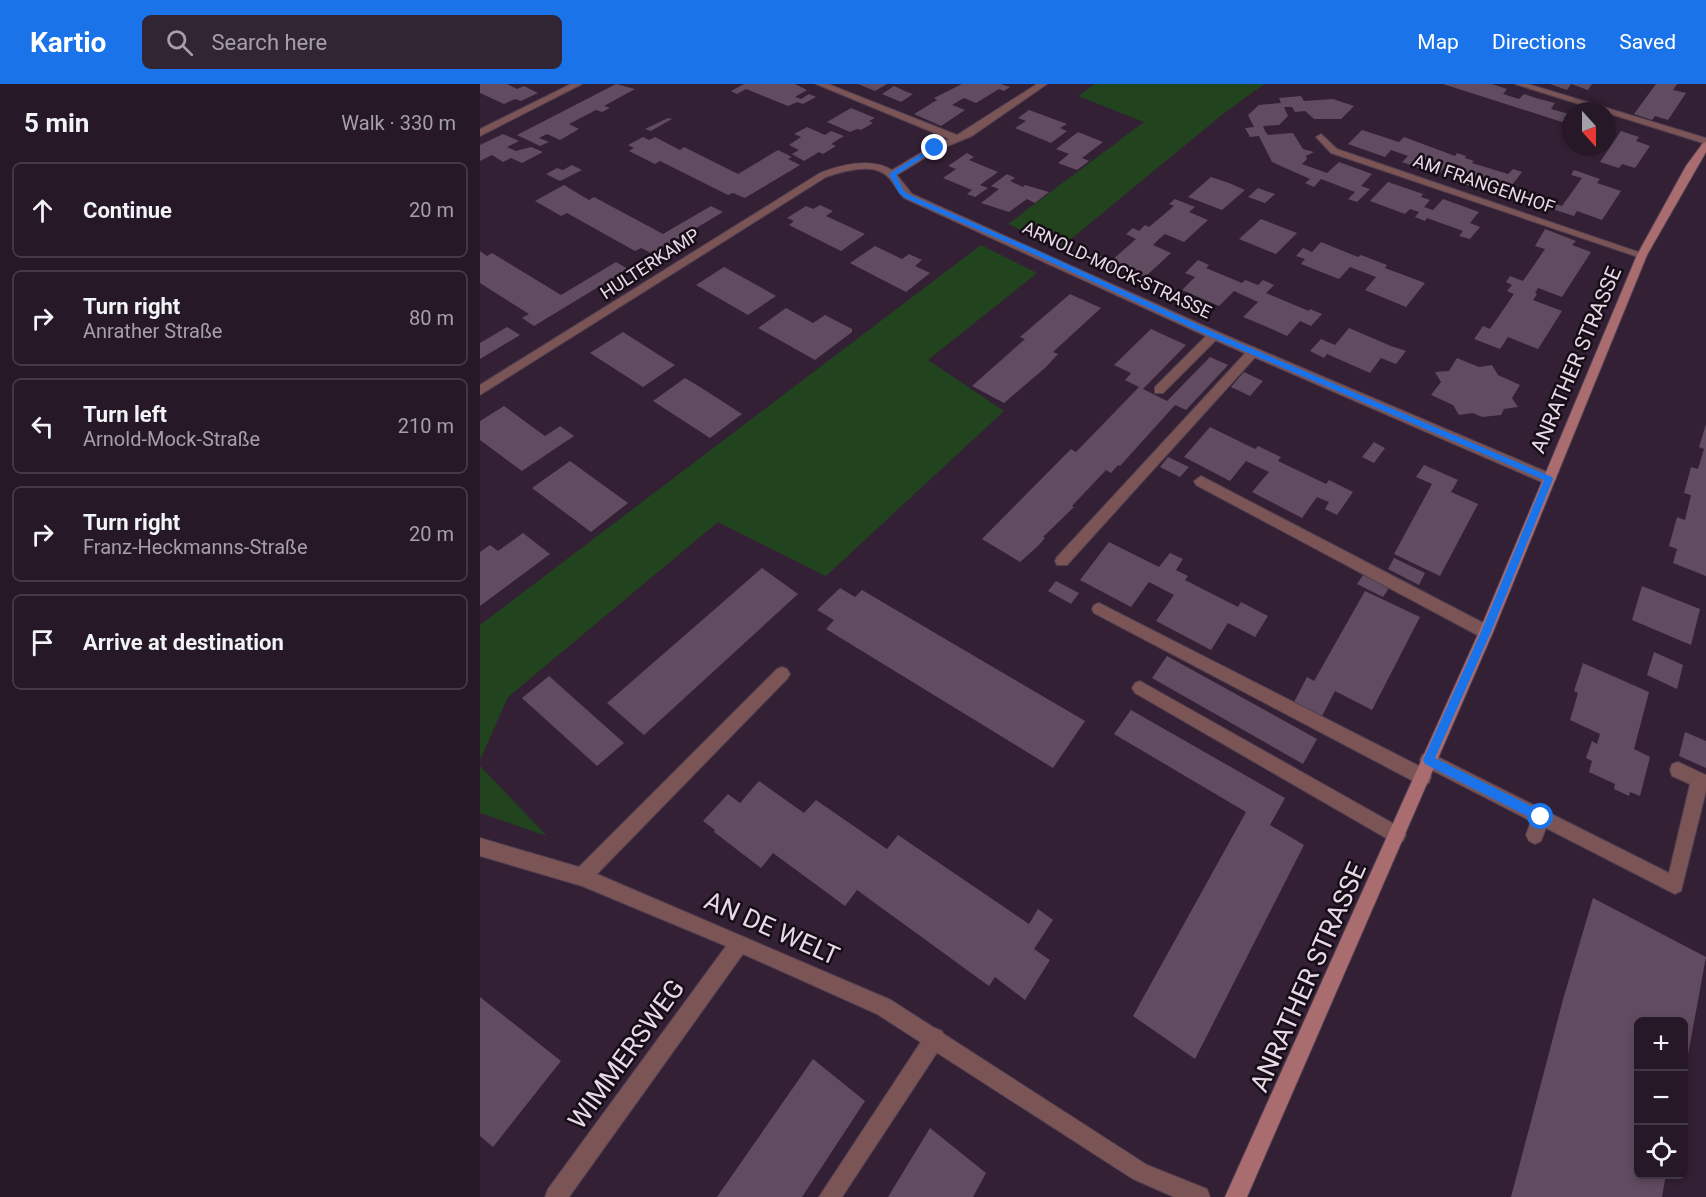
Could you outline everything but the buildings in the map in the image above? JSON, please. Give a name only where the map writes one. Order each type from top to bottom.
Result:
[{"type":"main road","name":"ANRATHER STRASSE","points":[[1236,1197],[1486,632],[1642,255],[1706,143]]},
{"type":"street","points":[[480,133],[578,84]]},
{"type":"street","points":[[820,84],[958,139]]},
{"type":"street","points":[[892,174],[935,148],[958,139],[1043,84]]},
{"type":"street","points":[[1519,84],[1706,143]]},
{"type":"street","name":"AM FRANGENHOF","points":[[1321,137],[1334,150],[1642,255]]},
{"type":"street","name":"HULTERKAMP","points":[[480,391],[810,183],[839,170],[871,168],[892,174]]},
{"type":"street","name":"ARNOLD-MOCK-STRASSE","points":[[892,174],[901,192],[908,196],[1034,251],[1214,335],[1549,479]]},
{"type":"street","points":[[1159,390],[1214,335]]},
{"type":"street","points":[[1062,561],[1254,351]]},
{"type":"street","points":[[1200,481],[1486,632]]},
{"type":"street","points":[[1099,609],[1423,777]]},
{"type":"street","points":[[582,877],[782,674]]},
{"type":"street","points":[[1140,688],[1397,835]]},
{"type":"street","points":[[1428,760],[1675,885],[1702,781],[1678,770]]},
{"type":"street","points":[[1535,836],[1541,817]]},
{"type":"street","name":"AN DE WELT","points":[[480,847],[582,877],[740,943],[884,1007],[1140,1172],[1199,1197]]},
{"type":"street","name":"WIMMERSWEG","points":[[556,1197],[740,943]]},
{"type":"street","points":[[830,1197],[935,1038]]},
{"type":"green space","points":[[1095,84],[1264,84],[1223,114],[1060,248],[1008,224],[1144,122],[1078,96]]},
{"type":"green space","points":[[981,245],[1037,273],[928,360],[1004,411],[826,576],[718,522],[508,697],[480,760],[480,625]]},
{"type":"green space","points":[[480,766],[547,836],[480,813]]},
{"type":"route","points":[[935,148],[892,174],[901,192],[1214,335],[1549,479],[1486,632],[1428,760],[1541,817]]}]
